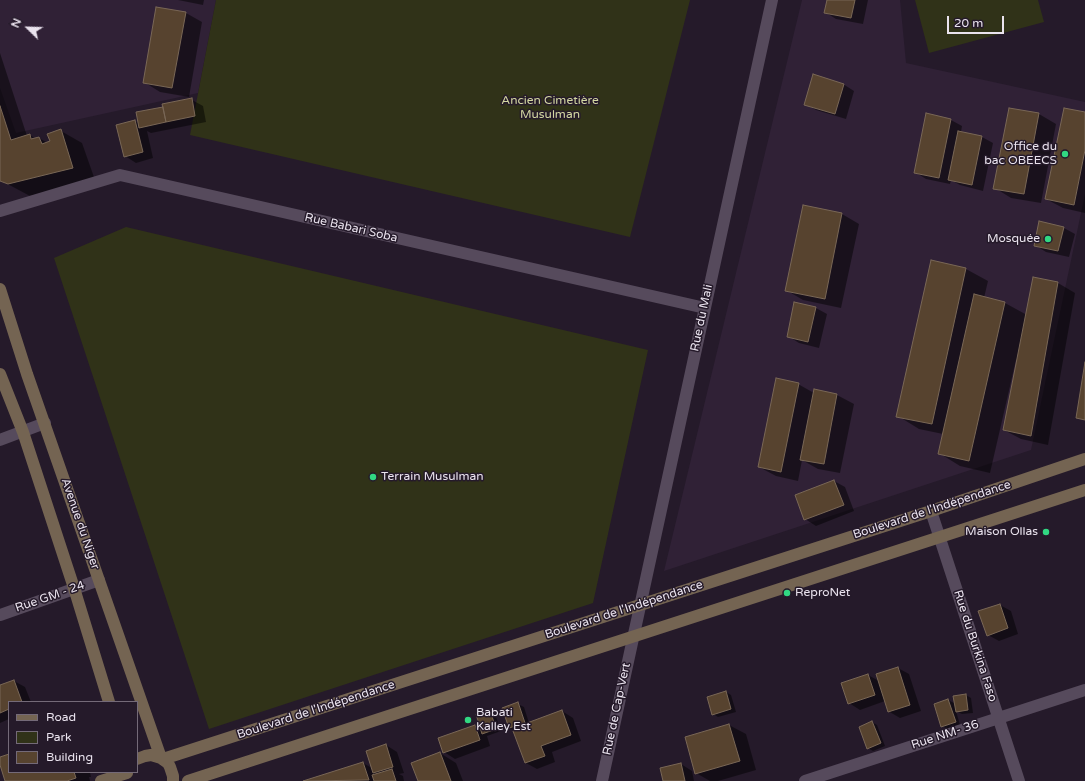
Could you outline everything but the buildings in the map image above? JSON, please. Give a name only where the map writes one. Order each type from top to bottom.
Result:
[{"type":"main road","name":"Avenue du Niger","points":[[0,289],[27,374],[99,580],[162,758],[170,767],[174,776],[174,781]]},
{"type":"main road","name":"Avenue du Niger","points":[[0,374],[23,432],[74,588],[109,701]]},
{"type":"main road","name":"Boulevard de l'Indépendance","points":[[138,760],[151,755],[162,758],[931,511],[1085,459]]},
{"type":"main road","points":[[188,781],[1085,490]]},
{"type":"main road","points":[[101,781],[127,775]]},
{"type":"street","name":"Rue du Mali","points":[[633,637],[772,0]]},
{"type":"street","name":"Rue Babari Soba","points":[[0,211],[120,175],[705,308]]},
{"type":"street","points":[[0,440],[45,423]]},
{"type":"street","name":"Rue du Burkina Faso","points":[[931,511],[1019,781]]},
{"type":"street","name":"Rue GM - 24","points":[[0,615],[99,580]]},
{"type":"street","name":"Rue de Cap-Vert","points":[[602,781],[633,637]]},
{"type":"street","name":"Rue NM- 36","points":[[805,781],[1085,690]]},
{"type":"shaded area","points":[[0,0],[216,0],[198,93],[16,133],[0,88]]},
{"type":"shaded area","points":[[802,0],[900,0],[906,63],[1085,102],[1085,194],[1031,450],[664,571]]},
{"type":"green space","name":"Ancien Cimetière Musulman","points":[[216,0],[690,0],[630,237],[190,135]]},
{"type":"green space","points":[[915,0],[1038,0],[1044,22],[929,53]]},
{"type":"green space","name":"Terrain Musulman","points":[[126,227],[648,350],[593,603],[209,729],[54,258]]},
{"type":"place","name":"Office du bac OBEECS","points":[[1065,154]]},
{"type":"place","name":"Mosquée","points":[[1048,239]]},
{"type":"place","name":"Terrain Musulman","points":[[373,477]]},
{"type":"place","name":"Maison Ollas","points":[[1046,532]]},
{"type":"place","name":"ReproNet","points":[[787,593]]},
{"type":"place","name":"Babati Kalley Est","points":[[468,720]]}]
